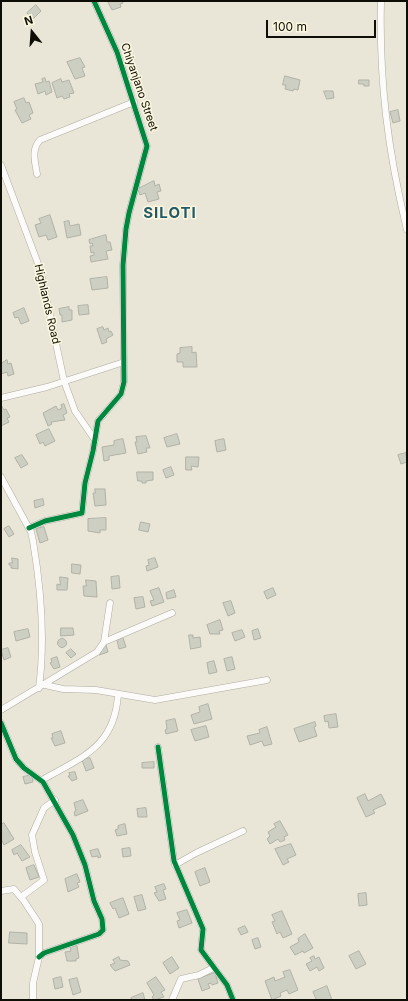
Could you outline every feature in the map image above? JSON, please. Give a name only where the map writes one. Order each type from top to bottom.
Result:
[{"type":"street","name":"Chiyanjano Street","points":[[29,528],[45,521],[82,513],[85,483],[98,421],[118,397],[123,387],[123,266],[126,230],[129,213],[147,149],[146,138],[117,52],[94,1]]},
{"type":"street","points":[[381,1],[380,49],[386,128],[395,180],[407,230]]},
{"type":"street","points":[[37,174],[34,152],[35,147],[40,140],[134,102]]},
{"type":"street","name":"Highlands Road","points":[[1,165],[40,269],[64,381],[75,411],[95,440]]},
{"type":"street","points":[[1,398],[64,381],[124,362]]},
{"type":"street","points":[[1,477],[29,528],[34,545],[41,620],[42,687]]},
{"type":"street","points":[[104,642],[110,603]]},
{"type":"street","points":[[1,710],[93,656],[104,642],[172,613]]},
{"type":"street","points":[[42,687],[96,690],[147,700],[161,700],[267,680]]},
{"type":"street","points":[[42,780],[83,757],[101,742],[114,723],[118,694]]},
{"type":"street","points":[[1,723],[16,759],[24,768],[42,780],[55,800],[83,857],[94,901],[104,925],[103,930],[99,934],[44,953],[39,957]]},
{"type":"street","points":[[158,747],[175,865],[203,929],[201,950],[227,985],[233,1000]]},
{"type":"street","points":[[21,897],[44,880],[34,852],[32,835],[44,808],[55,800]]},
{"type":"street","points":[[175,865],[196,853],[243,831]]},
{"type":"street","points":[[1,891],[12,888],[21,897],[39,924],[39,957],[33,983],[33,1000]]},
{"type":"street","points":[[172,1000],[181,978],[203,974],[213,968]]},
{"type":"building","points":[[123,1],[123,3],[120,4],[121,7],[112,10],[108,2]]},
{"type":"building","points":[[36,5],[41,11],[33,19],[27,13]]},
{"type":"building","points":[[80,58],[85,67],[82,68],[85,76],[75,79],[67,62]]},
{"type":"building","points":[[285,76],[300,80],[298,90],[294,89],[293,91],[285,89],[286,85],[283,85]]},
{"type":"building","points":[[45,78],[46,82],[49,81],[52,92],[46,95],[45,91],[38,94],[35,84],[43,82],[42,79]]},
{"type":"building","points":[[61,79],[62,82],[69,80],[74,93],[69,94],[70,97],[64,99],[62,96],[57,98],[52,83]]},
{"type":"building","points":[[359,80],[369,80],[369,86],[359,84]]},
{"type":"building","points":[[324,91],[333,91],[334,98],[327,99]]},
{"type":"building","points":[[24,98],[26,103],[29,102],[33,113],[29,115],[31,119],[22,123],[15,110],[17,109],[14,102]]},
{"type":"building","points":[[398,110],[400,121],[393,123],[390,112]]},
{"type":"building","points":[[154,181],[155,186],[159,184],[161,191],[157,192],[159,199],[148,202],[145,193],[140,195],[138,189]]},
{"type":"building","points":[[50,215],[57,237],[48,240],[46,235],[39,237],[35,225],[41,223],[39,219]]},
{"type":"building","points":[[69,221],[70,226],[79,224],[81,235],[67,238],[64,222]]},
{"type":"building","points":[[106,235],[107,242],[110,242],[112,250],[106,251],[108,259],[91,262],[90,256],[94,255],[94,252],[91,253],[90,246],[93,246],[92,243],[90,244],[89,240]]},
{"type":"building","points":[[107,277],[108,288],[92,290],[90,279]]},
{"type":"building","points":[[88,305],[89,314],[79,315],[78,306]]},
{"type":"building","points":[[69,307],[69,310],[72,310],[72,320],[62,322],[62,315],[60,315],[59,309]]},
{"type":"building","points":[[24,308],[29,321],[21,324],[18,317],[15,318],[13,313]]},
{"type":"building","points":[[103,327],[104,330],[108,328],[109,332],[111,331],[113,335],[106,339],[107,342],[102,344],[97,329]]},
{"type":"building","points":[[192,347],[192,353],[196,352],[197,367],[183,367],[183,362],[177,362],[177,354],[180,353],[180,348]]},
{"type":"building","points":[[7,360],[8,364],[11,363],[14,374],[8,376],[7,372],[1,374],[1,364]]},
{"type":"building","points":[[64,404],[67,413],[63,415],[65,420],[51,422],[52,424],[48,426],[43,413],[56,406],[58,410],[62,408],[61,405]]},
{"type":"building","points":[[1,405],[4,410],[6,409],[10,417],[7,418],[9,422],[1,426]]},
{"type":"building","points":[[49,429],[55,441],[45,446],[43,442],[40,444],[36,435]]},
{"type":"building","points":[[177,434],[180,444],[167,447],[164,438]]},
{"type":"building","points":[[146,436],[150,448],[146,448],[147,452],[138,454],[135,442],[137,442],[136,437]]},
{"type":"building","points":[[123,439],[126,453],[109,456],[109,460],[104,461],[102,447],[114,445],[114,441]]},
{"type":"building","points":[[224,439],[226,450],[217,452],[215,441]]},
{"type":"building","points":[[406,453],[407,462],[401,464],[398,455]]},
{"type":"building","points":[[22,455],[28,464],[21,468],[15,458]]},
{"type":"building","points":[[186,457],[199,457],[198,467],[191,466],[192,470],[186,470]]},
{"type":"building","points":[[171,467],[174,475],[166,478],[163,470]]},
{"type":"building","points":[[137,472],[153,472],[153,480],[146,481],[146,483],[138,481]]},
{"type":"building","points":[[95,489],[105,489],[106,505],[95,506],[93,493],[95,493]]},
{"type":"building","points":[[43,499],[44,505],[35,508],[34,501]]},
{"type":"building","points":[[106,518],[106,530],[100,530],[100,533],[88,531],[88,519]]},
{"type":"building","points":[[141,522],[150,524],[148,532],[139,530]]},
{"type":"building","points":[[9,526],[14,534],[9,537],[4,529]]},
{"type":"building","points":[[44,527],[48,540],[40,543],[36,529]]},
{"type":"building","points":[[12,558],[18,559],[18,569],[11,568],[11,565],[9,565],[9,563],[12,563]]},
{"type":"building","points":[[155,558],[158,567],[147,571],[146,566],[149,565],[148,560]]},
{"type":"building","points":[[72,564],[81,565],[80,574],[72,573]]},
{"type":"building","points":[[119,576],[120,588],[112,589],[111,577]]},
{"type":"building","points":[[60,577],[68,578],[67,590],[57,590],[57,584],[60,585]]},
{"type":"building","points":[[86,580],[96,581],[97,597],[84,596],[83,586],[86,586]]},
{"type":"building","points":[[159,588],[164,602],[152,606],[150,601],[154,600],[150,591]]},
{"type":"building","points":[[273,588],[276,595],[267,599],[264,592]]},
{"type":"building","points":[[174,590],[176,597],[167,599],[166,593]]},
{"type":"building","points":[[143,597],[145,607],[136,609],[134,598]]},
{"type":"building","points":[[231,601],[235,613],[228,616],[223,603]]},
{"type":"building","points":[[220,620],[223,630],[219,631],[220,634],[210,634],[207,625]]},
{"type":"building","points":[[61,628],[73,628],[74,635],[61,636]]},
{"type":"building","points":[[28,629],[30,637],[16,641],[14,632]]},
{"type":"building","points":[[258,629],[261,638],[254,640],[252,631]]},
{"type":"building","points":[[242,630],[245,637],[235,641],[232,633]]},
{"type":"building","points":[[189,635],[193,635],[193,638],[200,637],[201,647],[191,649]]},
{"type":"building","points":[[62,638],[67,643],[62,648],[57,643]]},
{"type":"building","points":[[123,638],[126,647],[119,649],[117,640]]},
{"type":"building","points":[[106,645],[108,652],[99,655],[97,648]]},
{"type":"building","points":[[8,648],[11,657],[4,660],[1,650]]},
{"type":"building","points":[[71,649],[76,654],[71,658],[66,653]]},
{"type":"building","points":[[57,657],[60,667],[54,669],[50,663],[52,662],[51,659]]},
{"type":"building","points":[[232,657],[235,669],[227,671],[224,659]]},
{"type":"building","points":[[214,661],[217,672],[209,674],[207,663]]},
{"type":"building","points":[[208,704],[212,719],[194,724],[191,715],[200,712],[199,707]]},
{"type":"building","points":[[336,714],[338,727],[329,728],[328,721],[325,722],[324,716]]},
{"type":"building","points":[[175,719],[178,731],[166,734],[166,721]]},
{"type":"building","points":[[315,722],[316,726],[314,727],[317,736],[299,742],[294,729]]},
{"type":"building","points":[[206,726],[209,737],[195,741],[191,730]]},
{"type":"building","points":[[267,727],[272,744],[264,746],[262,741],[250,745],[247,736],[260,733],[259,730]]},
{"type":"building","points":[[61,731],[65,743],[55,746],[51,738],[53,738],[52,734]]},
{"type":"building","points":[[90,758],[94,768],[86,771],[82,760]]},
{"type":"building","points":[[154,762],[154,768],[142,768],[142,763]]},
{"type":"building","points":[[75,772],[77,779],[72,781],[68,776],[70,776],[69,773]]},
{"type":"building","points":[[32,775],[33,782],[25,784],[23,777]]},
{"type":"building","points":[[365,794],[368,801],[381,794],[386,804],[373,810],[375,813],[366,817],[357,798]]},
{"type":"building","points":[[83,800],[88,811],[75,816],[74,812],[76,811],[74,803]]},
{"type":"building","points":[[146,808],[147,817],[138,817],[137,809]]},
{"type":"building","points":[[280,821],[288,835],[284,837],[285,840],[280,842],[278,839],[270,844],[267,839],[270,836],[268,832],[276,827],[274,824]]},
{"type":"building","points":[[4,823],[14,839],[4,845],[1,839],[1,825]]},
{"type":"building","points":[[125,824],[127,834],[117,836],[115,830],[118,829],[118,826]]},
{"type":"building","points":[[291,844],[296,855],[287,859],[289,862],[283,865],[275,849]]},
{"type":"building","points":[[21,845],[30,857],[22,861],[17,853],[14,855],[12,850]]},
{"type":"building","points":[[130,848],[131,856],[123,857],[122,849]]},
{"type":"building","points":[[98,849],[101,857],[92,857],[90,851]]},
{"type":"building","points":[[34,865],[39,877],[30,880],[26,868]]},
{"type":"building","points":[[205,868],[210,882],[200,886],[195,872]]},
{"type":"building","points":[[77,874],[80,882],[77,883],[79,887],[68,892],[65,879]]},
{"type":"building","points":[[164,884],[166,889],[163,890],[166,899],[159,901],[154,893],[157,892],[155,887]]},
{"type":"building","points":[[366,893],[367,905],[359,906],[358,894]]},
{"type":"building","points":[[142,895],[146,909],[138,911],[134,897]]},
{"type":"building","points":[[123,898],[129,914],[119,918],[115,908],[113,909],[110,903]]},
{"type":"building","points":[[187,910],[192,923],[179,928],[177,921],[180,920],[177,913]]},
{"type":"building","points":[[282,911],[292,934],[283,938],[280,932],[277,934],[272,922],[275,921],[272,915]]},
{"type":"building","points":[[245,926],[248,932],[241,935],[238,929]]},
{"type":"building","points":[[10,932],[27,933],[27,944],[9,943]]},
{"type":"building","points":[[305,934],[313,948],[304,953],[303,951],[295,955],[290,947],[299,942],[298,939]]},
{"type":"building","points":[[258,938],[261,947],[255,949],[252,940]]},
{"type":"building","points":[[77,946],[79,958],[76,959],[76,961],[67,961],[65,952],[71,951],[70,947]]},
{"type":"building","points":[[359,951],[366,964],[356,969],[349,956]]},
{"type":"building","points":[[314,956],[315,959],[319,957],[324,968],[319,971],[317,967],[310,971],[306,964],[312,961],[310,958]]},
{"type":"building","points":[[119,957],[120,960],[128,961],[130,965],[115,971],[110,965],[115,963],[113,960]]},
{"type":"building","points":[[172,957],[179,968],[170,974],[163,963]]},
{"type":"building","points":[[290,970],[298,990],[289,994],[287,990],[280,993],[281,996],[272,1000],[265,981],[274,977],[275,981],[285,977],[283,972]]},
{"type":"building","points":[[215,973],[218,983],[212,985],[211,983],[208,984],[210,988],[202,991],[198,979]]},
{"type":"building","points":[[61,977],[63,987],[55,989],[53,979]]},
{"type":"building","points":[[156,977],[165,990],[161,992],[164,997],[154,1000],[152,997],[154,995],[147,983]]},
{"type":"building","points":[[77,978],[81,992],[73,995],[69,980]]},
{"type":"building","points":[[327,986],[332,1000],[314,1000],[316,999],[313,992]]},
{"type":"building","points":[[143,993],[145,1000],[132,1000],[131,998]]},
{"type":"cycle path","points":[[29,528],[45,521],[82,513],[85,483],[93,451],[98,421],[121,394],[124,382],[123,265],[126,229],[147,146],[117,52],[94,1]]},
{"type":"cycle path","points":[[1,723],[16,759],[24,768],[43,782],[73,835],[85,865],[94,901],[102,919],[103,930],[99,934],[44,953],[39,957]]},
{"type":"cycle path","points":[[158,747],[174,861],[203,929],[201,950],[227,985],[233,1000]]},
{"type":"district","name":"SILOTI","points":[[170,213]]}]
